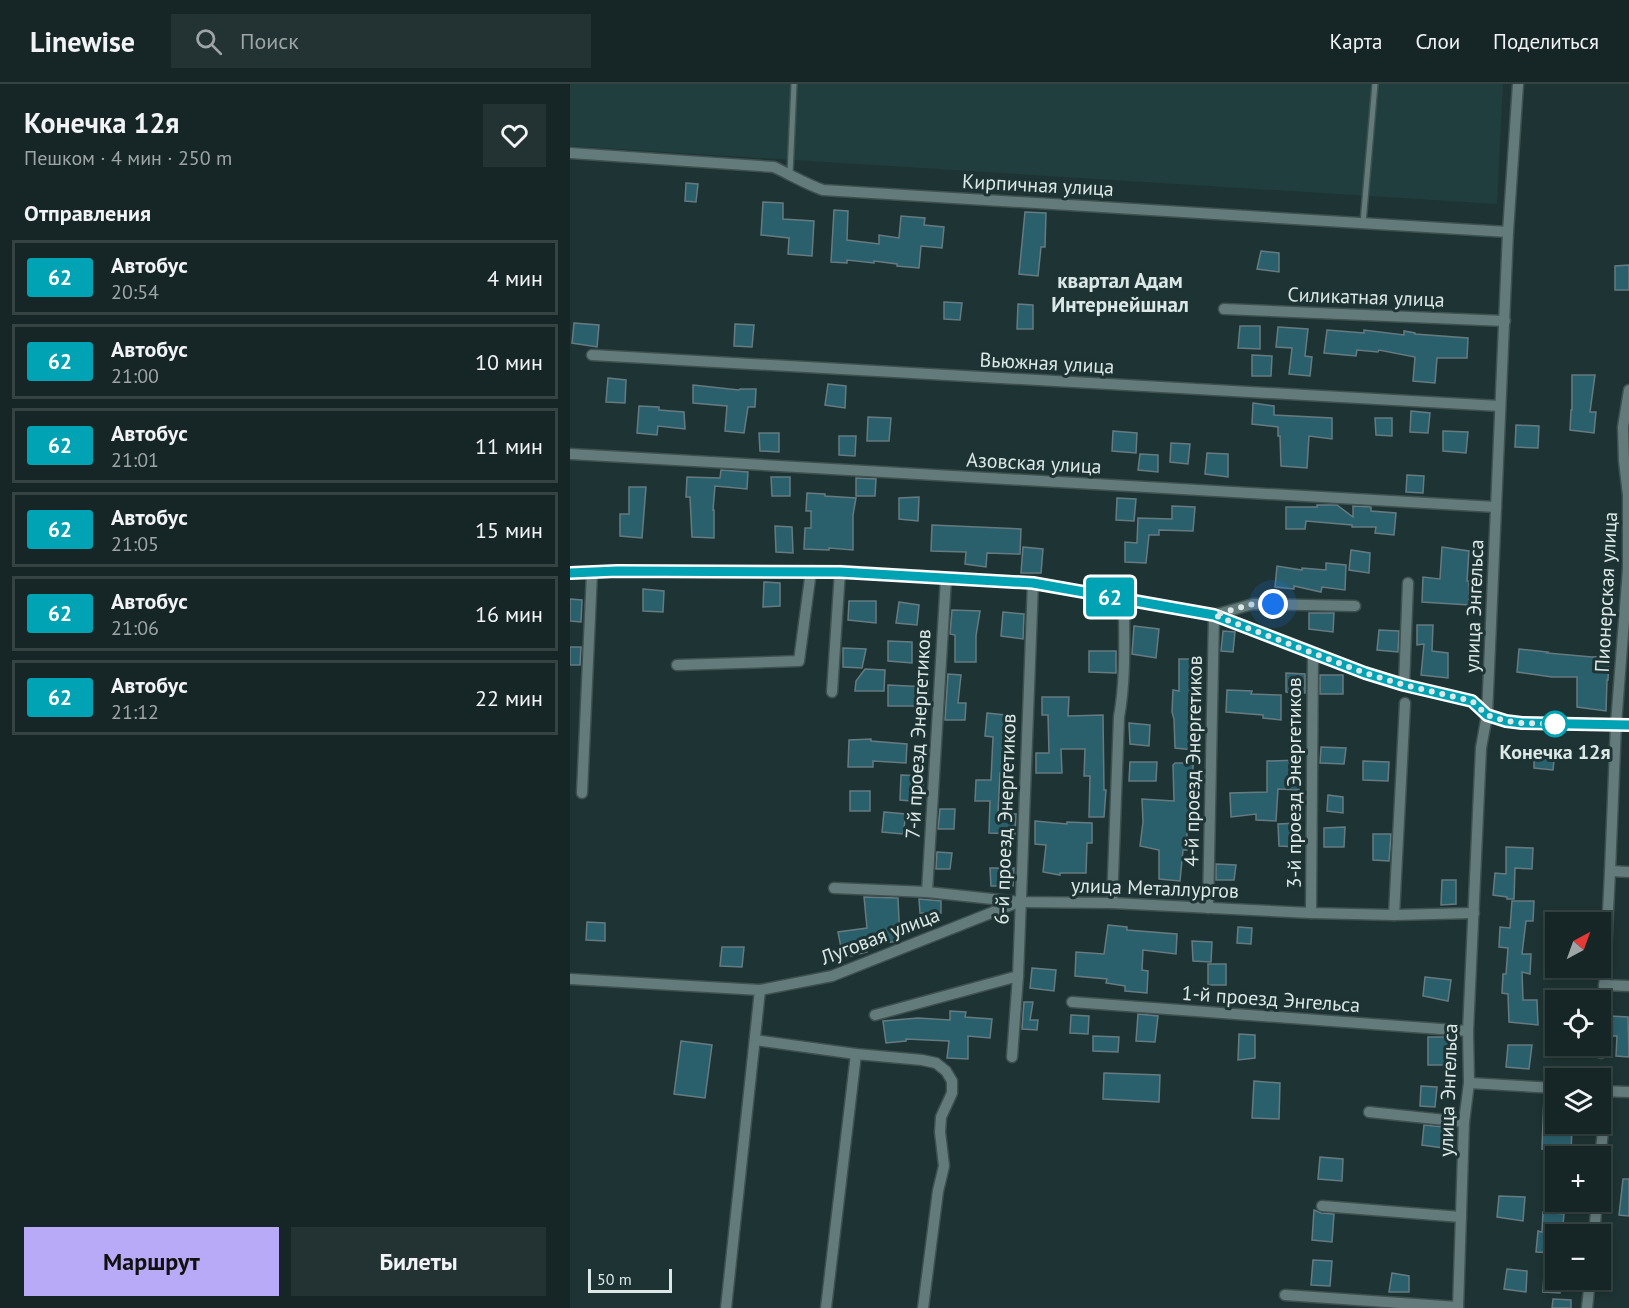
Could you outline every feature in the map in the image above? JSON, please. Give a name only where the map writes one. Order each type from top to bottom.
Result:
[{"type":"street","name":"улица Энгельса","points":[[1458,1307],[1464,1122],[1469,1083],[1468,1031],[1480,748],[1487,715],[1508,232],[1518,84]]},
{"type":"street","name":"Кирпичная улица","points":[[570,153],[774,167],[823,190],[1508,232]]},
{"type":"street","name":"Силикатная улица","points":[[1224,309],[1505,321]]},
{"type":"street","name":"Вьюжная улица","points":[[592,355],[1500,406]]},
{"type":"street","name":"Пионерская улица","points":[[1604,990],[1616,724],[1628,569],[1628,495],[1623,461],[1623,427],[1629,390]]},
{"type":"street","name":"Азовская улица","points":[[570,454],[1496,507]]},
{"type":"street","points":[[582,793],[592,572]]},
{"type":"street","points":[[677,665],[799,661],[811,572]]},
{"type":"street","points":[[570,573],[840,572],[1033,583],[1214,615],[1365,673],[1472,701],[1487,715],[1506,721],[1629,725]]},
{"type":"street","points":[[832,692],[840,572]]},
{"type":"street","name":"7-й проезд Энергетиков","points":[[927,892],[946,578]]},
{"type":"street","name":"6-й проезд Энергетиков","points":[[1012,1057],[1018,976],[1033,583]]},
{"type":"street","points":[[1404,685],[1408,583]]},
{"type":"street","points":[[1112,903],[1119,717],[1123,690],[1124,599]]},
{"type":"street","points":[[1214,615],[1253,604],[1355,606]]},
{"type":"street","name":"4-й проезд Энергетиков","points":[[1208,908],[1214,615]]},
{"type":"street","name":"3-й проезд Энергетиков","points":[[1311,913],[1313,653]]},
{"type":"street","points":[[1394,915],[1405,703]]},
{"type":"street","points":[[1610,871],[1629,872]]},
{"type":"street","name":"улица Металлургов","points":[[834,888],[927,892],[1020,902],[1112,903],[1311,913],[1474,914]]},
{"type":"street","name":"Луговая улица","points":[[570,979],[760,990],[831,976],[1020,902]]},
{"type":"street","points":[[875,1016],[1018,976]]},
{"type":"street","points":[[1604,984],[1629,986]]},
{"type":"street","points":[[726,1308],[760,990]]},
{"type":"street","name":"1-й проезд Энгельса","points":[[1071,1002],[1468,1031]]},
{"type":"street","points":[[755,1040],[856,1054],[922,1060],[936,1063],[946,1071],[952,1081],[952,1093],[941,1118],[940,1132],[944,1166],[938,1191],[923,1308]]},
{"type":"street","points":[[826,1308],[856,1054]]},
{"type":"street","points":[[1469,1083],[1545,1087]]},
{"type":"street","points":[[1611,1091],[1629,1092]]},
{"type":"street","points":[[1369,1112],[1464,1122]]},
{"type":"street","points":[[1322,1206],[1461,1217]]},
{"type":"street","points":[[1587,1308],[1589,1290]]},
{"type":"street","points":[[1285,1295],[1458,1307]]},
{"type":"lane","points":[[790,174],[794,84]]},
{"type":"lane","points":[[1363,223],[1375,84]]},
{"type":"shaded area","points":[[570,84],[1503,84],[1497,204],[570,146]]},
{"type":"building","points":[[686,183],[698,184],[696,202],[685,201]]},
{"type":"building","points":[[763,202],[783,203],[783,219],[814,221],[812,256],[788,254],[789,238],[761,235]]},
{"type":"building","points":[[834,210],[848,211],[847,240],[879,244],[879,235],[899,238],[901,216],[925,218],[924,225],[944,227],[942,248],[921,246],[919,268],[874,261],[874,263],[847,260],[847,263],[831,262]]},
{"type":"building","points":[[1025,212],[1046,213],[1045,247],[1041,247],[1038,276],[1019,274]]},
{"type":"building","points":[[1261,251],[1279,253],[1279,272],[1257,269]]},
{"type":"building","points":[[1629,265],[1629,290],[1615,290],[1615,266]]},
{"type":"building","points":[[944,302],[962,303],[960,320],[944,319]]},
{"type":"building","points":[[1018,304],[1033,305],[1033,329],[1017,329]]},
{"type":"building","points":[[574,323],[599,325],[597,347],[572,343]]},
{"type":"building","points":[[735,324],[754,325],[752,347],[734,346]]},
{"type":"building","points":[[1240,326],[1260,326],[1260,349],[1238,348]]},
{"type":"building","points":[[1278,327],[1308,329],[1305,356],[1312,357],[1310,376],[1289,374],[1292,348],[1276,347]]},
{"type":"building","points":[[1327,330],[1364,333],[1364,330],[1404,335],[1404,331],[1468,338],[1467,358],[1437,358],[1435,383],[1413,381],[1415,357],[1379,350],[1378,352],[1357,350],[1356,356],[1324,353]]},
{"type":"building","points":[[1252,355],[1272,356],[1271,376],[1252,376]]},
{"type":"building","points":[[1572,375],[1595,375],[1590,412],[1596,412],[1594,433],[1570,430]]},
{"type":"building","points":[[608,378],[626,380],[625,403],[606,402]]},
{"type":"building","points":[[828,384],[846,386],[845,408],[825,405]]},
{"type":"building","points":[[693,385],[739,390],[756,389],[755,407],[748,407],[744,433],[725,431],[727,406],[693,403]]},
{"type":"building","points":[[1253,403],[1274,406],[1274,415],[1332,418],[1332,439],[1309,436],[1307,468],[1281,466],[1278,427],[1252,424]]},
{"type":"building","points":[[639,406],[684,412],[685,429],[658,426],[657,435],[637,433]]},
{"type":"building","points":[[1411,411],[1430,413],[1428,433],[1410,432]]},
{"type":"building","points":[[868,417],[891,418],[889,441],[867,441]]},
{"type":"building","points":[[1375,418],[1392,418],[1392,436],[1376,435]]},
{"type":"building","points":[[1516,425],[1539,426],[1538,448],[1515,447]]},
{"type":"building","points":[[1113,431],[1137,433],[1136,453],[1112,451]]},
{"type":"building","points":[[1443,431],[1468,432],[1466,453],[1443,451]]},
{"type":"building","points":[[759,433],[779,433],[779,452],[760,451]]},
{"type":"building","points":[[839,436],[856,436],[855,456],[839,455]]},
{"type":"building","points":[[1171,443],[1190,444],[1188,464],[1170,462]]},
{"type":"building","points":[[1207,453],[1228,454],[1228,477],[1205,474]]},
{"type":"building","points":[[1140,454],[1158,455],[1158,472],[1138,470]]},
{"type":"building","points":[[721,470],[748,472],[747,489],[715,486],[714,538],[692,537],[690,497],[686,497],[687,477],[720,478]]},
{"type":"building","points":[[1407,475],[1424,476],[1423,493],[1406,492]]},
{"type":"building","points":[[771,477],[790,477],[790,496],[772,496]]},
{"type":"building","points":[[856,478],[876,479],[875,496],[856,496]]},
{"type":"building","points":[[629,487],[646,487],[642,538],[620,536],[620,514],[629,514]]},
{"type":"building","points":[[807,493],[856,498],[853,515],[853,550],[804,549],[805,528],[811,528],[811,511],[806,511]]},
{"type":"building","points":[[919,497],[918,521],[899,519],[899,498]]},
{"type":"building","points":[[1117,498],[1136,499],[1134,521],[1116,520]]},
{"type":"building","points":[[1317,505],[1337,505],[1353,517],[1353,506],[1371,507],[1371,511],[1396,513],[1394,535],[1375,533],[1376,527],[1352,527],[1352,525],[1306,521],[1305,529],[1286,529],[1286,507],[1317,507]]},
{"type":"building","points":[[1172,506],[1195,507],[1193,531],[1159,530],[1159,535],[1149,535],[1146,563],[1125,562],[1125,542],[1137,543],[1138,518],[1172,519]]},
{"type":"building","points":[[932,525],[1021,529],[1020,554],[987,553],[986,567],[965,564],[966,552],[931,551]]},
{"type":"building","points":[[775,526],[792,527],[793,553],[776,552]]},
{"type":"building","points":[[1023,547],[1043,549],[1041,573],[1021,573]]},
{"type":"building","points":[[1442,547],[1469,551],[1467,581],[1469,581],[1469,605],[1422,602],[1423,577],[1440,579]]},
{"type":"building","points":[[1351,550],[1370,553],[1369,573],[1349,570]]},
{"type":"building","points":[[1326,563],[1346,565],[1345,590],[1322,587],[1321,592],[1294,586],[1294,589],[1275,587],[1277,566],[1302,570],[1302,568],[1326,570]]},
{"type":"building","points":[[764,582],[780,583],[780,606],[763,607]]},
{"type":"building","points":[[643,589],[664,591],[663,612],[643,611]]},
{"type":"building","points":[[570,599],[582,600],[581,622],[570,621]]},
{"type":"building","points":[[849,601],[876,601],[876,623],[848,620]]},
{"type":"building","points":[[899,602],[919,605],[917,625],[896,623]]},
{"type":"building","points":[[952,610],[980,611],[976,636],[976,662],[955,662],[955,635],[950,634]]},
{"type":"building","points":[[1003,612],[1024,614],[1023,639],[1001,636]]},
{"type":"building","points":[[1309,613],[1334,613],[1333,632],[1309,629]]},
{"type":"building","points":[[1417,625],[1433,625],[1432,651],[1448,653],[1448,678],[1421,675],[1424,644],[1417,645]]},
{"type":"building","points":[[1134,626],[1159,629],[1156,658],[1132,654]]},
{"type":"building","points":[[1379,630],[1399,631],[1398,652],[1377,650]]},
{"type":"building","points":[[1223,631],[1235,632],[1233,652],[1221,651]]},
{"type":"building","points":[[888,641],[912,642],[912,663],[888,661]]},
{"type":"building","points":[[570,647],[581,647],[580,665],[570,665]]},
{"type":"building","points":[[843,648],[866,649],[862,668],[843,667]]},
{"type":"building","points":[[1519,649],[1592,657],[1609,656],[1606,711],[1577,707],[1577,677],[1552,677],[1517,672]]},
{"type":"building","points":[[1089,651],[1116,651],[1116,673],[1089,672]]},
{"type":"building","points":[[1179,659],[1200,659],[1197,693],[1201,693],[1199,716],[1193,716],[1193,750],[1175,748],[1172,712],[1173,690],[1179,691]]},
{"type":"building","points":[[865,669],[885,670],[884,691],[855,691],[856,681]]},
{"type":"building","points":[[1286,673],[1305,674],[1305,693],[1286,692]]},
{"type":"building","points":[[948,674],[961,675],[958,703],[966,703],[965,720],[945,720]]},
{"type":"building","points":[[1320,675],[1343,675],[1343,694],[1320,694]]},
{"type":"building","points":[[888,685],[928,687],[926,706],[888,706]]},
{"type":"building","points":[[1227,690],[1281,695],[1281,720],[1263,718],[1263,715],[1226,712]]},
{"type":"building","points":[[1042,697],[1069,697],[1068,716],[1103,715],[1104,790],[1106,790],[1104,817],[1089,817],[1090,776],[1084,776],[1085,749],[1061,749],[1062,773],[1036,773],[1036,753],[1049,753],[1048,715],[1042,715]]},
{"type":"building","points":[[987,713],[1015,716],[1011,739],[1010,773],[1000,773],[998,813],[1016,814],[1015,834],[989,833],[990,801],[975,801],[976,780],[991,780],[993,737],[985,736]]},
{"type":"building","points":[[1129,723],[1150,725],[1149,746],[1130,744]]},
{"type":"building","points":[[871,739],[871,741],[907,744],[906,763],[873,761],[873,767],[848,767],[849,740]]},
{"type":"building","points":[[1321,747],[1346,748],[1344,764],[1320,763]]},
{"type":"building","points":[[1534,750],[1555,751],[1553,770],[1534,768]]},
{"type":"building","points":[[1300,760],[1299,790],[1278,789],[1276,821],[1256,820],[1256,814],[1231,817],[1230,793],[1267,792],[1267,761]]},
{"type":"building","points":[[1363,761],[1389,762],[1388,781],[1363,780]]},
{"type":"building","points":[[1130,762],[1157,762],[1156,781],[1129,781]]},
{"type":"building","points":[[1193,763],[1193,793],[1196,793],[1198,822],[1187,821],[1187,850],[1183,850],[1180,881],[1159,879],[1159,850],[1140,846],[1143,822],[1142,799],[1174,801],[1173,765]]},
{"type":"building","points":[[901,775],[924,776],[922,802],[900,800]]},
{"type":"building","points":[[850,791],[870,791],[870,811],[850,811]]},
{"type":"building","points":[[1328,795],[1343,797],[1343,813],[1327,811]]},
{"type":"building","points":[[940,809],[955,809],[954,829],[938,829]]},
{"type":"building","points":[[884,812],[906,814],[903,834],[882,832]]},
{"type":"building","points":[[1035,821],[1067,824],[1067,822],[1092,823],[1092,843],[1087,843],[1086,873],[1060,873],[1060,875],[1043,872],[1046,845],[1035,844]]},
{"type":"building","points":[[1300,823],[1297,847],[1279,846],[1278,824]]},
{"type":"building","points":[[1345,827],[1344,847],[1324,847],[1324,828]]},
{"type":"building","points":[[1373,834],[1391,834],[1389,861],[1373,860]]},
{"type":"building","points":[[1506,847],[1533,848],[1532,869],[1515,868],[1514,899],[1493,895],[1495,873],[1506,874]]},
{"type":"building","points":[[937,852],[952,853],[950,869],[936,869]]},
{"type":"building","points":[[1216,864],[1236,865],[1234,880],[1216,880]]},
{"type":"building","points":[[990,868],[1014,868],[1013,886],[991,886]]},
{"type":"building","points":[[1442,880],[1456,880],[1456,904],[1441,905]]},
{"type":"building","points":[[864,897],[898,898],[900,941],[866,945],[867,952],[843,958],[838,932],[867,928]]},
{"type":"building","points":[[919,899],[941,901],[941,913],[920,913]]},
{"type":"building","points":[[1512,901],[1534,901],[1533,921],[1526,921],[1522,954],[1531,954],[1530,974],[1522,972],[1523,1000],[1537,1000],[1538,1025],[1509,1022],[1508,994],[1502,993],[1508,948],[1499,947],[1500,927],[1510,928]]},
{"type":"building","points":[[587,922],[605,923],[605,941],[586,940]]},
{"type":"building","points":[[1108,925],[1127,927],[1127,930],[1177,934],[1176,954],[1143,950],[1142,970],[1148,971],[1147,993],[1125,991],[1125,986],[1106,983],[1107,979],[1075,976],[1076,952],[1104,954]]},
{"type":"building","points":[[1238,927],[1252,928],[1251,944],[1237,943]]},
{"type":"building","points":[[1192,941],[1212,942],[1211,962],[1193,961]]},
{"type":"building","points":[[722,947],[744,947],[742,967],[720,966]]},
{"type":"building","points":[[1208,964],[1226,964],[1226,985],[1208,985]]},
{"type":"building","points":[[1032,968],[1056,970],[1054,991],[1030,988]]},
{"type":"building","points":[[1425,977],[1451,980],[1448,1001],[1423,996]]},
{"type":"building","points":[[1024,1002],[1033,1002],[1030,1020],[1038,1020],[1037,1030],[1022,1029]]},
{"type":"building","points":[[950,1011],[966,1012],[965,1017],[992,1019],[990,1038],[968,1036],[968,1059],[947,1058],[949,1041],[906,1039],[906,1041],[886,1043],[883,1021],[918,1018],[950,1020]]},
{"type":"building","points":[[1138,1014],[1158,1016],[1155,1042],[1136,1041]]},
{"type":"building","points":[[1071,1015],[1089,1016],[1088,1034],[1070,1033]]},
{"type":"building","points":[[1611,1016],[1628,1017],[1629,1057],[1616,1056],[1617,1036],[1611,1036]]},
{"type":"building","points":[[1239,1034],[1255,1035],[1255,1058],[1238,1060]]},
{"type":"building","points":[[1093,1036],[1119,1037],[1118,1052],[1093,1051]]},
{"type":"building","points":[[1428,1037],[1450,1037],[1448,1065],[1428,1065]]},
{"type":"building","points":[[681,1041],[712,1045],[705,1098],[674,1094]]},
{"type":"building","points":[[1508,1045],[1532,1045],[1529,1069],[1506,1067]]},
{"type":"building","points":[[1104,1073],[1160,1075],[1159,1102],[1103,1099]]},
{"type":"building","points":[[1254,1081],[1280,1083],[1279,1119],[1252,1118]]},
{"type":"building","points":[[1421,1086],[1437,1087],[1435,1107],[1420,1106]]},
{"type":"building","points":[[1545,1095],[1545,1134],[1572,1134],[1571,1146],[1545,1146],[1545,1149],[1542,1149]]},
{"type":"building","points":[[1424,1125],[1444,1127],[1443,1148],[1422,1145]]},
{"type":"building","points":[[1320,1157],[1343,1159],[1342,1181],[1318,1179]]},
{"type":"building","points":[[1623,1179],[1629,1179],[1629,1216],[1619,1215]]},
{"type":"building","points":[[1499,1196],[1525,1197],[1523,1221],[1497,1217]]},
{"type":"building","points":[[1314,1210],[1334,1214],[1332,1242],[1312,1240]]},
{"type":"building","points":[[1543,1212],[1564,1214],[1563,1224],[1545,1224],[1545,1252],[1536,1252],[1538,1231],[1542,1232]]},
{"type":"building","points":[[1313,1260],[1332,1261],[1330,1286],[1311,1285]]},
{"type":"building","points":[[1507,1269],[1527,1271],[1526,1292],[1504,1289]]},
{"type":"building","points":[[1392,1273],[1409,1276],[1409,1292],[1389,1292]]},
{"type":"building","points":[[1544,1273],[1545,1290],[1560,1290],[1560,1293],[1543,1292]]},
{"type":"building","points":[[1553,1299],[1571,1300],[1571,1308],[1552,1308]]},
{"type":"bus line","name":"62","points":[[570,573],[617,571],[840,572],[1033,583],[1214,615],[1365,673],[1472,701],[1480,706],[1487,715],[1506,721],[1629,725]]},
{"type":"place","name":"Конечка 12я","points":[[1555,724]]},
{"type":"district","name":"квартал Адам Интернейшнал","points":[[1120,292]]},
{"type":"route","points":[[1273,604],[1253,604],[1214,615],[1365,673],[1472,701],[1480,706],[1487,715],[1506,721],[1555,724]]}]
